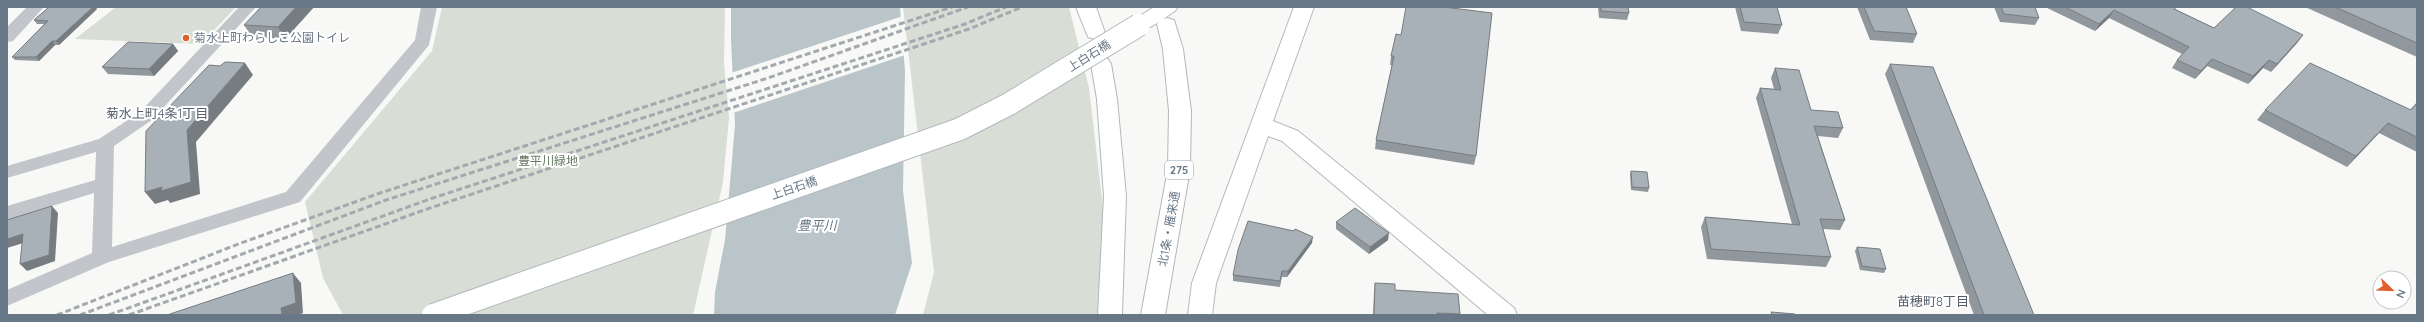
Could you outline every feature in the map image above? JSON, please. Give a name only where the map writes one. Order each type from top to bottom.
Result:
[{"type":"main road","points":[[1086,7],[1095,34]]},
{"type":"main road","points":[[1200,315],[1204,283],[1304,7]]},
{"type":"main road","name":"上白石橋","points":[[432,315],[960,129],[1009,104],[1139,25],[1167,15]]},
{"type":"main road","name":"北1条・雁来通","points":[[1153,315],[1179,169],[1180,111],[1173,49],[1167,15]]},
{"type":"main road","points":[[1101,64],[1107,99],[1116,196],[1110,315]]},
{"type":"main road","points":[[1262,125],[1290,136],[1505,315]]},
{"type":"street","points":[[7,37],[36,7]]},
{"type":"street","points":[[7,172],[105,143],[146,116],[248,7]]},
{"type":"street","points":[[7,298],[102,257],[293,197],[423,41],[429,7]]},
{"type":"street","points":[[102,257],[105,143]]},
{"type":"street","points":[[7,213],[104,184]]},
{"type":"green space","points":[[116,7],[236,7],[201,44],[75,39]]},
{"type":"green space","name":"豊平川緑地","points":[[442,7],[725,7],[724,64],[729,118],[723,182],[693,315],[343,315],[323,278],[305,202],[432,51]]},
{"type":"green space","points":[[903,7],[1069,7],[1089,88],[1108,251],[1107,315],[923,315],[934,272]]},
{"type":"water","name":"豊平川","points":[[731,7],[900,7],[905,71],[903,191],[912,263],[895,315],[714,315],[715,292],[725,240],[735,125]]},
{"type":"pier","points":[[903,16],[905,55],[733,113],[731,73]]},
{"type":"building","points":[[49,7],[93,7],[56,41],[52,41],[36,57],[12,57],[48,21],[34,20]]},
{"type":"building","points":[[261,7],[296,7],[278,27],[244,25]]},
{"type":"building","points":[[1406,7],[1444,7],[1492,13],[1476,156],[1376,140],[1394,56],[1391,56],[1396,34],[1401,35]]},
{"type":"building","points":[[1601,7],[1628,7],[1629,13],[1601,11]]},
{"type":"building","points":[[1740,7],[1777,7],[1782,25],[1744,22]]},
{"type":"building","points":[[1864,7],[1906,7],[1917,34],[1874,31]]},
{"type":"building","points":[[2001,7],[2035,7],[2039,18],[2004,14]]},
{"type":"building","points":[[2065,7],[2176,7],[2174,9],[2214,28],[2236,7],[2247,7],[2303,35],[2277,64],[2269,60],[2253,76],[2212,59],[2201,71],[2177,60],[2189,47],[2114,10],[2099,24]]},
{"type":"building","points":[[2335,7],[2417,7],[2417,43]]},
{"type":"building","points":[[128,42],[173,44],[149,69],[102,67]]},
{"type":"building","points":[[225,62],[245,63],[187,130],[191,182],[161,191],[162,187],[145,192],[146,131],[209,65],[220,66]]},
{"type":"building","points":[[2310,63],[2411,110],[2417,103],[2417,137],[2388,123],[2356,156],[2265,110]]},
{"type":"building","points":[[1890,64],[1933,67],[2034,315],[1984,315]]},
{"type":"building","points":[[1775,68],[1799,70],[1811,110],[1838,112],[1843,128],[1814,126],[1845,220],[1820,219],[1831,257],[1711,249],[1705,217],[1800,225],[1760,88],[1781,90]]},
{"type":"building","points":[[1631,171],[1647,172],[1649,188],[1632,187]]},
{"type":"building","points":[[52,206],[49,255],[20,264],[23,234],[7,239],[7,220]]},
{"type":"building","points":[[1355,208],[1389,233],[1370,247],[1336,222]]},
{"type":"building","points":[[1248,221],[1294,231],[1295,229],[1313,237],[1288,271],[1282,271],[1280,281],[1233,275],[1238,250]]},
{"type":"building","points":[[1857,247],[1880,249],[1886,269],[1862,266]]},
{"type":"building","points":[[293,273],[296,303],[281,308],[282,315],[167,315]]},
{"type":"building","points":[[1375,283],[1395,284],[1395,290],[1458,294],[1460,314],[1437,313],[1437,315],[1374,315]]},
{"type":"building","points":[[1771,312],[1795,314],[1795,315],[1772,315]]},
{"type":"railway","points":[[57,315],[241,243],[380,193],[952,7]]},
{"type":"railway","points":[[80,315],[386,200],[768,78],[968,7]]},
{"type":"railway","points":[[109,315],[430,199],[965,24],[1006,7]]},
{"type":"railway","points":[[129,315],[430,208],[969,29],[1022,7]]},
{"type":"place","name":"菊水上町わらしこ公園トイレ","points":[[186,38]]},
{"type":"district","name":"菊水上町4条1丁目","points":[[157,113]]},
{"type":"district","name":"苗穂町8丁目","points":[[1933,301]]}]
